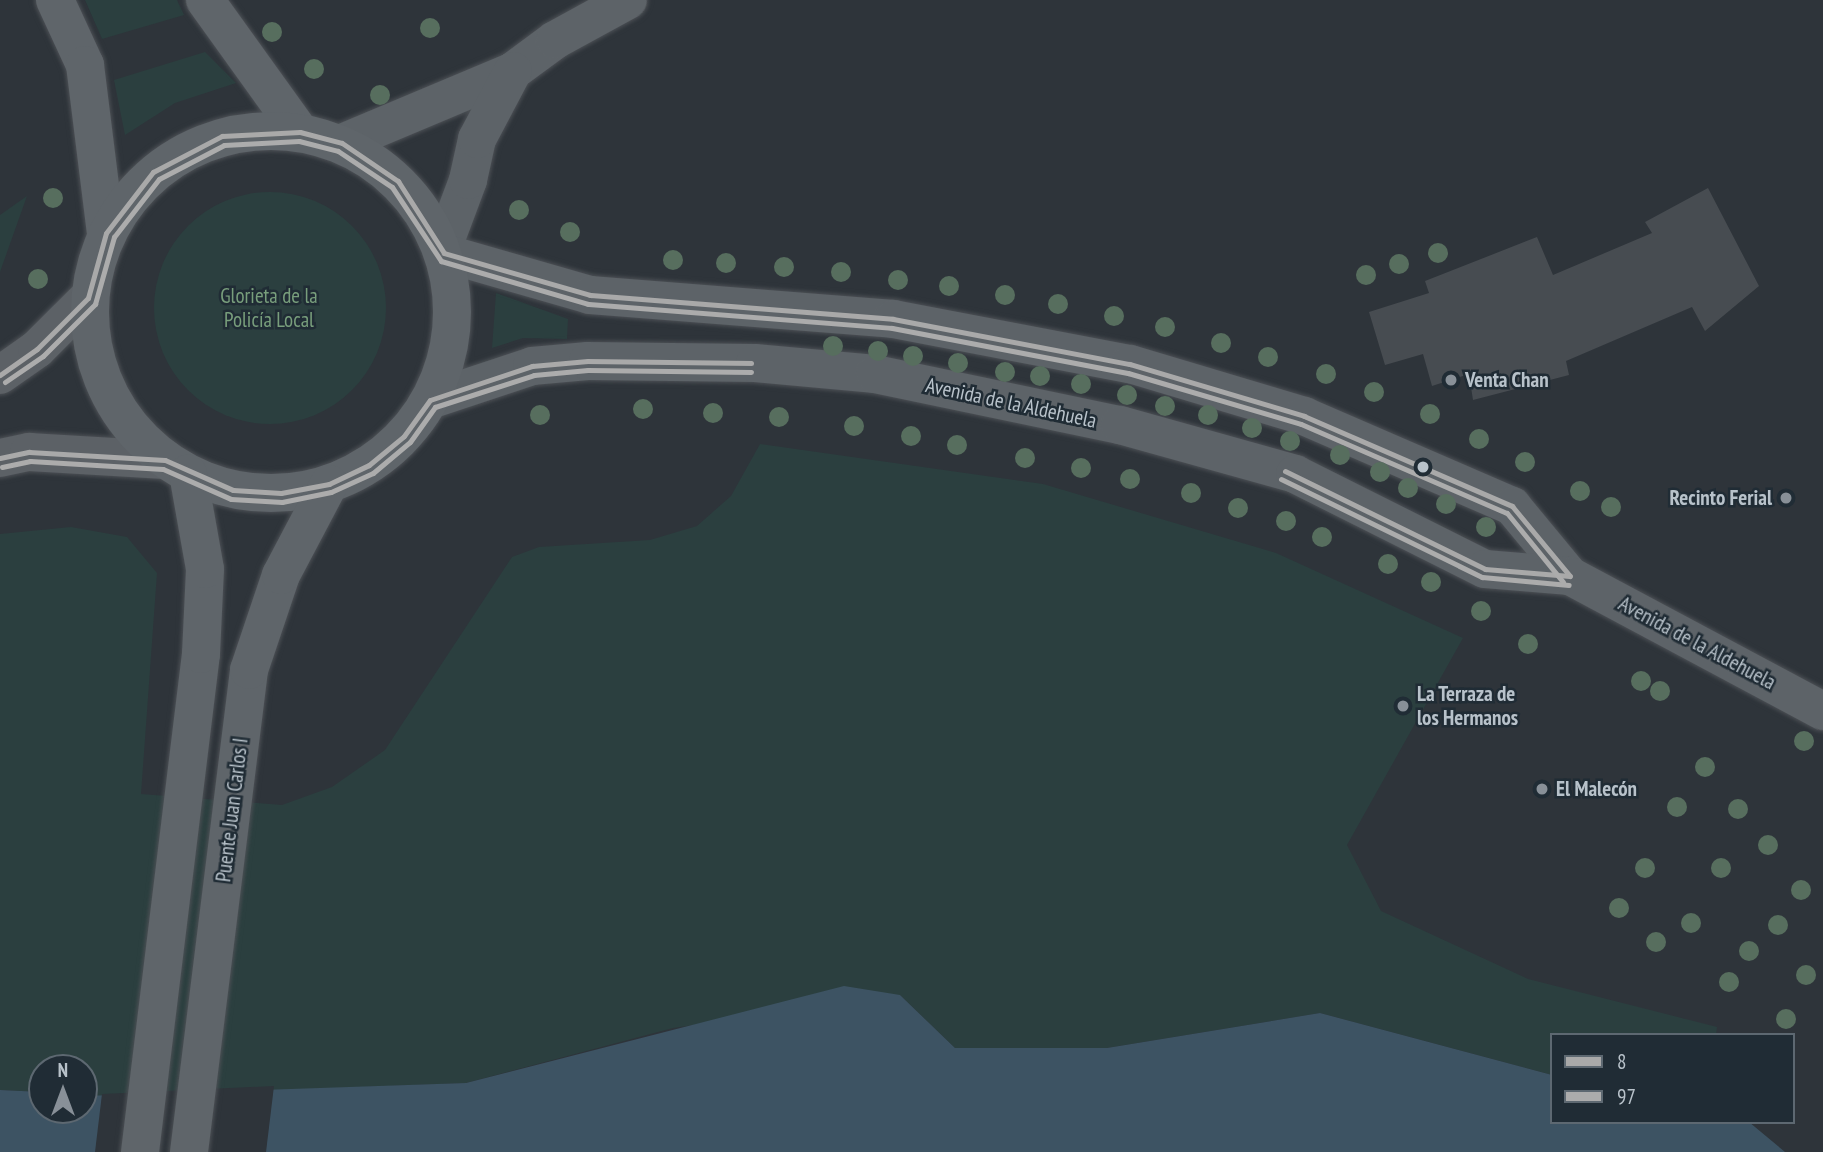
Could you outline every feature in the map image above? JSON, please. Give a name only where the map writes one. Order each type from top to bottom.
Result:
[{"type":"main road","points":[[55,0],[85,65],[106,233]]},
{"type":"main road","points":[[205,0],[300,132]]},
{"type":"main road","points":[[0,458],[29,452],[176,467],[245,491],[281,493],[329,484],[369,465],[404,436],[430,400],[448,353],[453,302],[443,250],[398,181],[342,143],[300,132],[222,136],[153,172],[106,233],[88,298],[94,360],[121,416],[176,467],[205,569],[201,654],[140,1152]]},
{"type":"main road","points":[[0,374],[37,349],[88,298]]},
{"type":"main road","name":"Puente Juan Carlos I","points":[[189,1152],[250,670],[281,575],[329,484]]},
{"type":"street","points":[[342,143],[513,71],[555,40],[628,0]]},
{"type":"street","points":[[443,250],[468,180],[477,139],[513,71]]},
{"type":"street","name":"Avenida de la Aldehuela","points":[[443,250],[590,295],[893,318],[1130,364],[1304,416],[1512,506],[1570,576],[1823,711]]},
{"type":"street","name":"Avenida de la Aldehuela","points":[[430,400],[533,366],[588,361],[755,363],[875,374],[1120,425],[1295,474],[1485,569],[1570,576]]},
{"type":"green space","points":[[85,0],[177,0],[184,15],[102,39]]},
{"type":"green space","points":[[205,52],[236,83],[175,103],[125,135],[114,80]]},
{"type":"green space","name":"Glorieta de la Policía Local","points":[[270,192],[293,194],[325,206],[344,218],[360,234],[381,274],[386,308],[384,331],[372,363],[360,382],[344,398],[304,419],[270,424],[247,422],[215,410],[196,398],[180,382],[159,342],[154,308],[156,285],[168,253],[180,234],[196,218],[236,197]]},
{"type":"green space","points":[[27,196],[0,272],[0,215]]},
{"type":"green space","points":[[496,293],[568,319],[567,339],[523,338],[492,348]]},
{"type":"green space","points":[[760,444],[1043,484],[1276,553],[1463,638],[1347,845],[1381,911],[1528,979],[1717,1027],[1716,1033],[1550,1033],[1550,1074],[1320,1013],[1107,1048],[955,1048],[900,995],[673,1028],[466,1083],[98,1097],[98,1054],[28,1054],[28,1091],[0,1090],[0,534],[71,527],[127,537],[157,573],[141,794],[282,805],[332,787],[385,750],[512,557],[539,547],[650,540],[697,526],[731,496]]},
{"type":"water","points":[[844,986],[900,995],[955,1048],[1107,1048],[1320,1013],[1550,1074],[1550,1124],[1751,1124],[1785,1152],[0,1152],[0,1090],[28,1091],[28,1124],[98,1124],[98,1096],[466,1083]]},
{"type":"pier","points":[[274,1086],[266,1152],[95,1152],[102,1094]]},
{"type":"building","points":[[1708,188],[1759,286],[1705,331],[1692,307],[1566,361],[1569,375],[1473,400],[1469,374],[1432,386],[1423,354],[1385,365],[1369,312],[1429,293],[1425,281],[1537,237],[1553,275],[1652,233],[1645,222]]},
{"type":"transit line","name":"8","points":[[0,375],[37,349],[88,298],[106,233],[153,172],[222,136],[300,132],[342,143],[398,181],[444,253],[590,295],[893,319],[1130,364],[1304,416],[1512,506],[1570,576]]},
{"type":"transit line","name":"97","points":[[5,382],[43,356],[95,304],[114,237],[159,179],[224,145],[299,141],[338,151],[392,187],[441,261],[588,304],[892,328],[1128,373],[1301,424],[1507,513],[1563,582]]},
{"type":"transit line","name":"8","points":[[0,458],[29,452],[165,460],[233,490],[281,493],[329,484],[369,465],[404,436],[430,400],[532,366],[588,361],[751,363]]},
{"type":"transit line","name":"97","points":[[2,467],[30,461],[163,469],[231,499],[282,502],[331,492],[373,473],[410,442],[435,407],[534,375],[588,370],[751,372]]},
{"type":"transit line","name":"8","points":[[1285,471],[1485,569],[1570,576]]},
{"type":"transit line","name":"97","points":[[1281,479],[1482,577],[1569,585]]},
{"type":"place","name":"Venta Chan","points":[[1451,380]]},
{"type":"place","name":"Recinto Ferial","points":[[1786,498]]},
{"type":"place","name":"La Terraza de los Hermanos","points":[[1403,706]]},
{"type":"place","name":"El Malecón","points":[[1542,789]]}]
